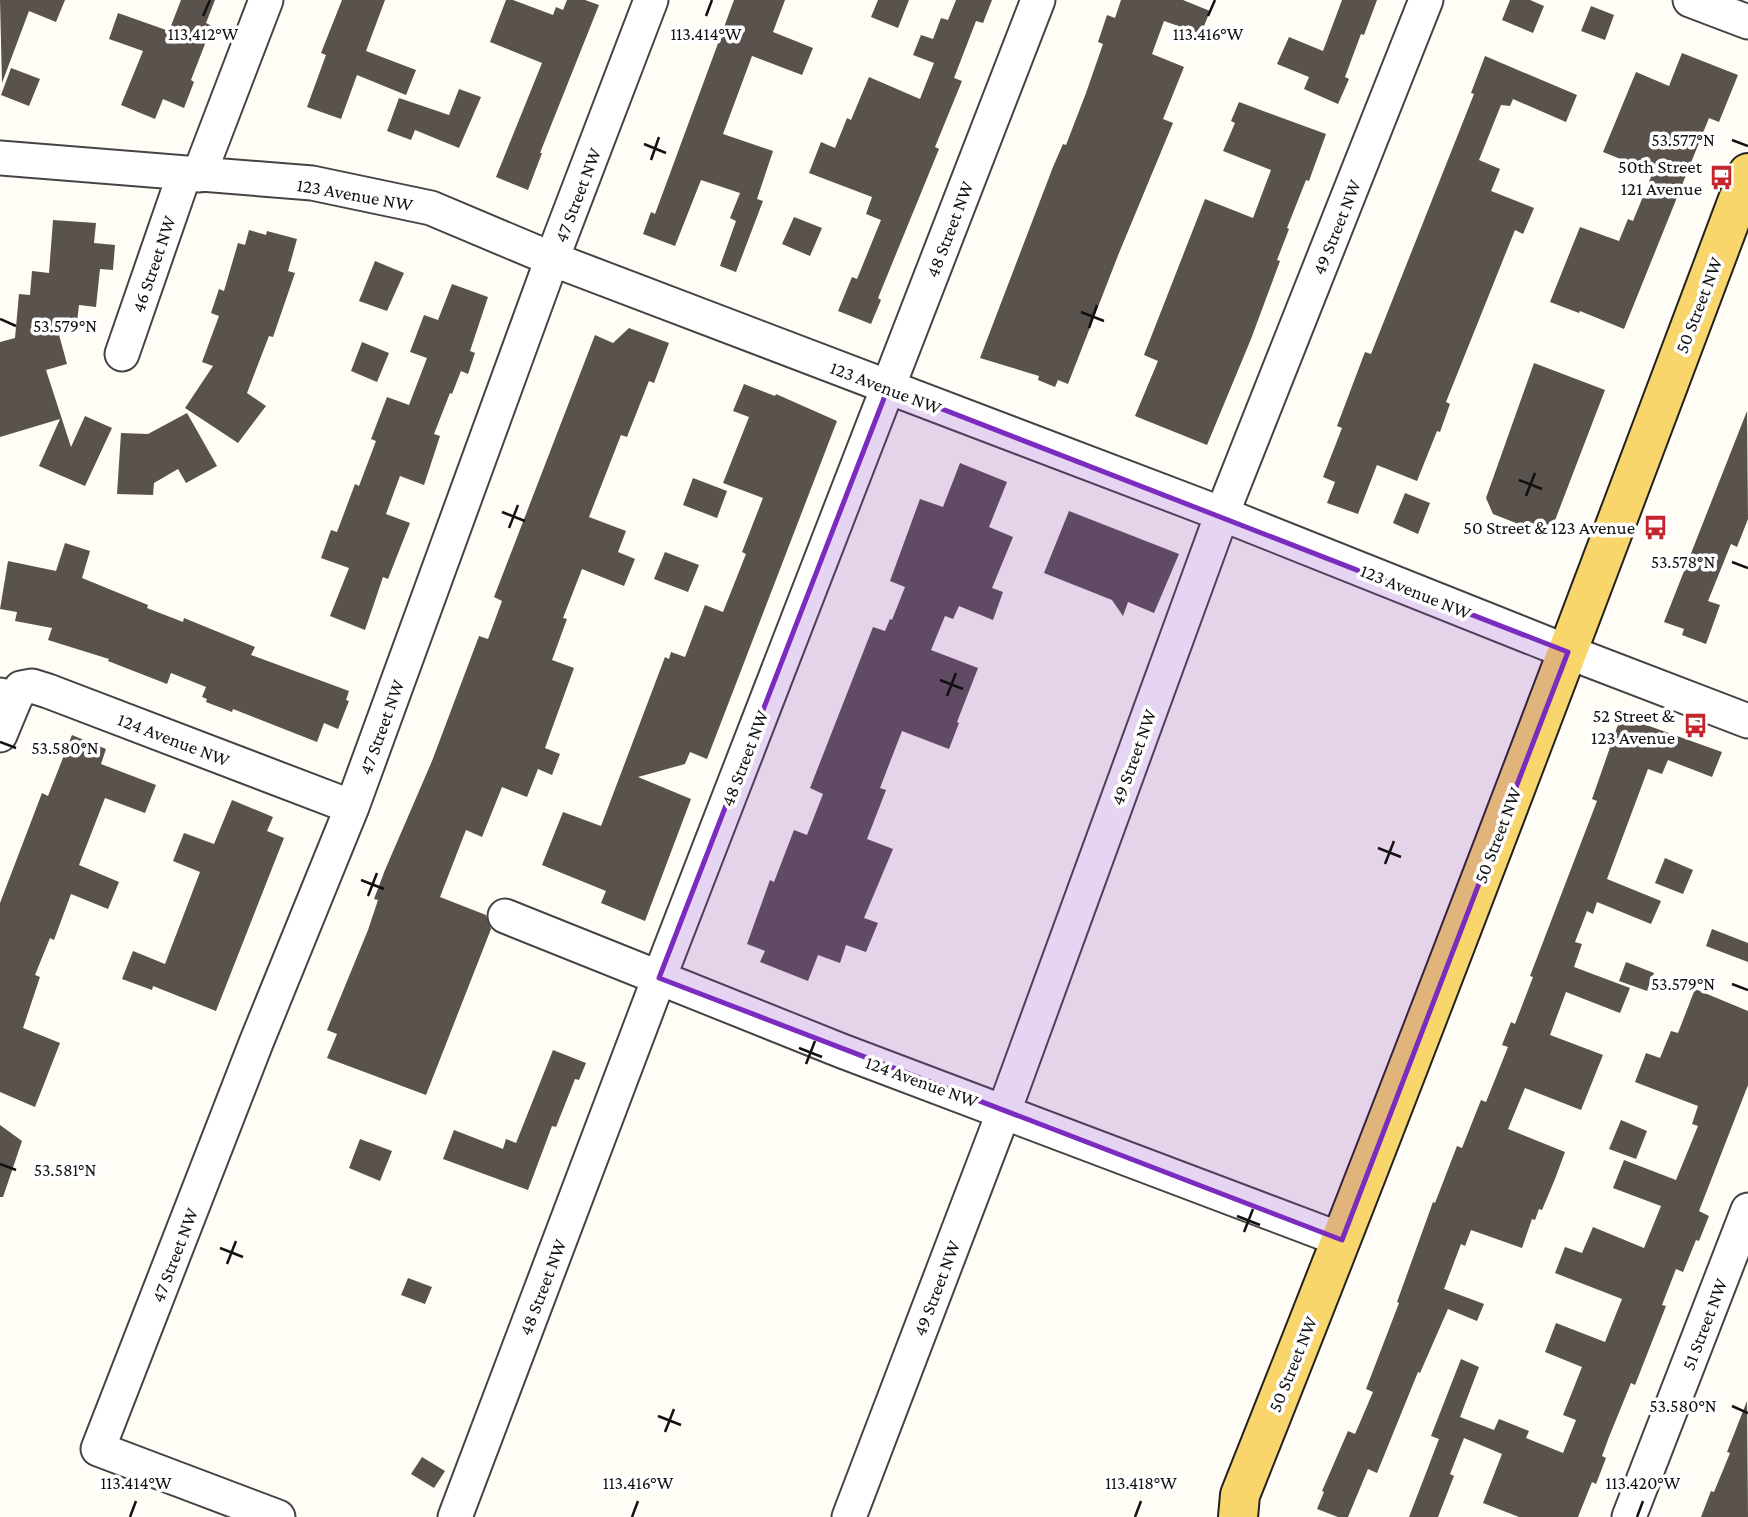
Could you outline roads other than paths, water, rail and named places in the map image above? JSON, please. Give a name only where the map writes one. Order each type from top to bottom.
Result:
[{"type":"main road","name":"50 Street NW","points":[[1233,1510],[1342,1240],[1568,652],[1748,173]]},
{"type":"street","name":"46 Street NW","points":[[122,354],[191,175],[266,0]]},
{"type":"street","name":"47 Street NW","points":[[278,1517],[98,1449],[256,1042],[352,807],[552,260],[651,0]]},
{"type":"street","name":"48 Street NW","points":[[455,1517],[659,978],[1038,0]]},
{"type":"street","name":"49 Street NW","points":[[849,1517],[1004,1111],[1222,514],[1426,0]]},
{"type":"street","points":[[1690,0],[1748,22]]},
{"type":"street","name":"123 Avenue NW","points":[[0,158],[312,183],[431,208],[552,260],[1222,514],[1748,721]]},
{"type":"street","name":"124 Avenue NW","points":[[8,697],[21,688],[32,686],[48,691],[352,807]]},
{"type":"street","points":[[0,735],[8,697]]},
{"type":"street","name":"124 Avenue NW","points":[[505,916],[842,1051],[1342,1240]]},
{"type":"street","name":"51 Street NW","points":[[1629,1517],[1748,1210]]},
{"type":"place","name":"50th Street 121 Avenue","points":[[1722,177]]},
{"type":"place","name":"50 Street & 123 Avenue","points":[[1655,527]]},
{"type":"place","name":"52 Street & 123 Avenue","points":[[1695,726]]}]
